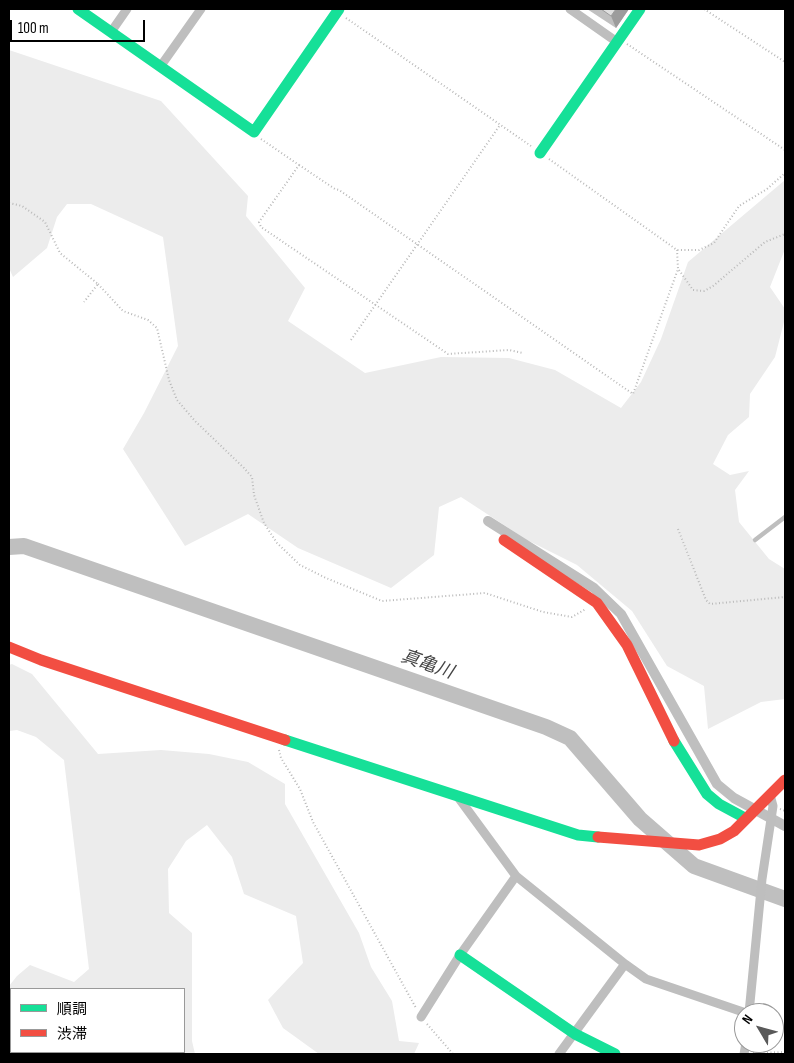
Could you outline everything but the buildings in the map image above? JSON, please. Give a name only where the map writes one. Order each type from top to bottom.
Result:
[{"type":"street","points":[[78,9],[254,132],[334,11]]},
{"type":"street","points":[[111,32],[127,9]]},
{"type":"street","points":[[160,67],[201,9]]},
{"type":"street","points":[[570,9],[618,40]]},
{"type":"street","points":[[540,152],[640,9]]},
{"type":"street","points":[[504,540],[597,603],[627,646],[673,739],[708,794],[720,804],[746,818]]},
{"type":"street","points":[[9,647],[41,660],[578,835],[699,845],[720,839],[734,831],[785,780]]},
{"type":"street","points":[[749,1003],[762,879],[773,806],[770,795]]},
{"type":"street","points":[[458,797],[516,876],[625,964],[646,978],[734,1008]]},
{"type":"street","points":[[421,1017],[460,955],[516,876]]},
{"type":"street","points":[[460,955],[575,1034],[615,1054]]},
{"type":"street","points":[[559,1054],[625,964]]},
{"type":"lane","points":[[754,540],[785,517]]},
{"type":"path","points":[[704,9],[785,62]]},
{"type":"path","points":[[334,11],[540,152],[677,250],[699,250],[714,243],[739,206],[767,189],[785,173]]},
{"type":"path","points":[[618,40],[785,150]]},
{"type":"path","points":[[351,340],[500,125]]},
{"type":"path","points":[[254,132],[258,137],[339,190],[632,394],[678,269],[677,250]]},
{"type":"path","points":[[300,165],[259,222],[261,227],[448,354],[509,350],[523,353]]},
{"type":"path","points":[[9,203],[22,206],[45,222],[60,253],[98,284],[123,310],[148,320],[156,328],[169,380],[177,400],[195,421],[252,477],[254,496],[264,523],[277,543],[300,565],[382,601],[485,593],[543,612],[572,617],[597,603]]},
{"type":"path","points":[[678,269],[693,290],[704,291],[713,286],[765,242],[785,234]]},
{"type":"path","points":[[84,302],[98,284]]},
{"type":"path","points":[[678,529],[706,600],[710,604],[785,597]]},
{"type":"path","points":[[277,737],[280,758],[300,789],[313,822],[421,1017],[453,1054]]},
{"type":"path","points":[[745,1054],[785,1052]]},
{"type":"shaded area","points":[[9,50],[161,101],[248,196],[246,216],[305,288],[288,321],[365,373],[441,357],[509,358],[555,370],[621,408],[641,382],[661,339],[688,262],[785,180],[785,249],[770,287],[785,309],[785,318],[775,357],[750,394],[749,417],[728,435],[713,464],[730,475],[749,471],[735,490],[739,522],[769,559],[785,569],[785,699],[761,702],[708,729],[704,686],[667,666],[632,611],[577,565],[527,540],[461,497],[439,507],[434,555],[391,588],[298,548],[248,514],[185,546],[123,449],[144,413],[178,346],[163,237],[91,204],[67,204],[57,217],[47,248],[13,277],[9,268]]},
{"type":"shaded area","points":[[12,664],[32,674],[98,754],[161,750],[209,754],[248,762],[285,784],[285,804],[359,933],[371,967],[392,1001],[399,1041],[419,1043],[414,1054],[319,1054],[283,1028],[268,1000],[303,963],[296,916],[244,894],[232,857],[207,825],[186,841],[168,869],[169,913],[192,933],[192,1041],[195,1054],[9,1054],[9,986],[17,976],[30,965],[74,982],[89,969],[64,760],[36,737],[17,730],[9,731],[9,665]]},
{"type":"waterway","points":[[488,521],[594,588],[621,614],[717,784],[734,798],[785,826]]},
{"type":"waterway","name":"真亀川","points":[[9,547],[24,546],[546,727],[570,738],[640,819],[694,866],[785,899]]},
{"type":"traffic: fast","points":[[78,9],[254,132],[339,9]]},
{"type":"traffic: fast","points":[[540,153],[640,9]]},
{"type":"traffic: fast","points":[[285,740],[578,835],[598,837]]},
{"type":"traffic: fast","points":[[674,741],[707,794],[719,804],[745,818]]},
{"type":"traffic: fast","points":[[460,955],[575,1034],[615,1054]]},
{"type":"traffic: jam","points":[[504,540],[597,603],[627,645],[674,741]]},
{"type":"traffic: jam","points":[[9,647],[41,660],[285,740]]},
{"type":"traffic: jam","points":[[598,837],[699,845],[720,839],[734,831],[785,780]]}]
